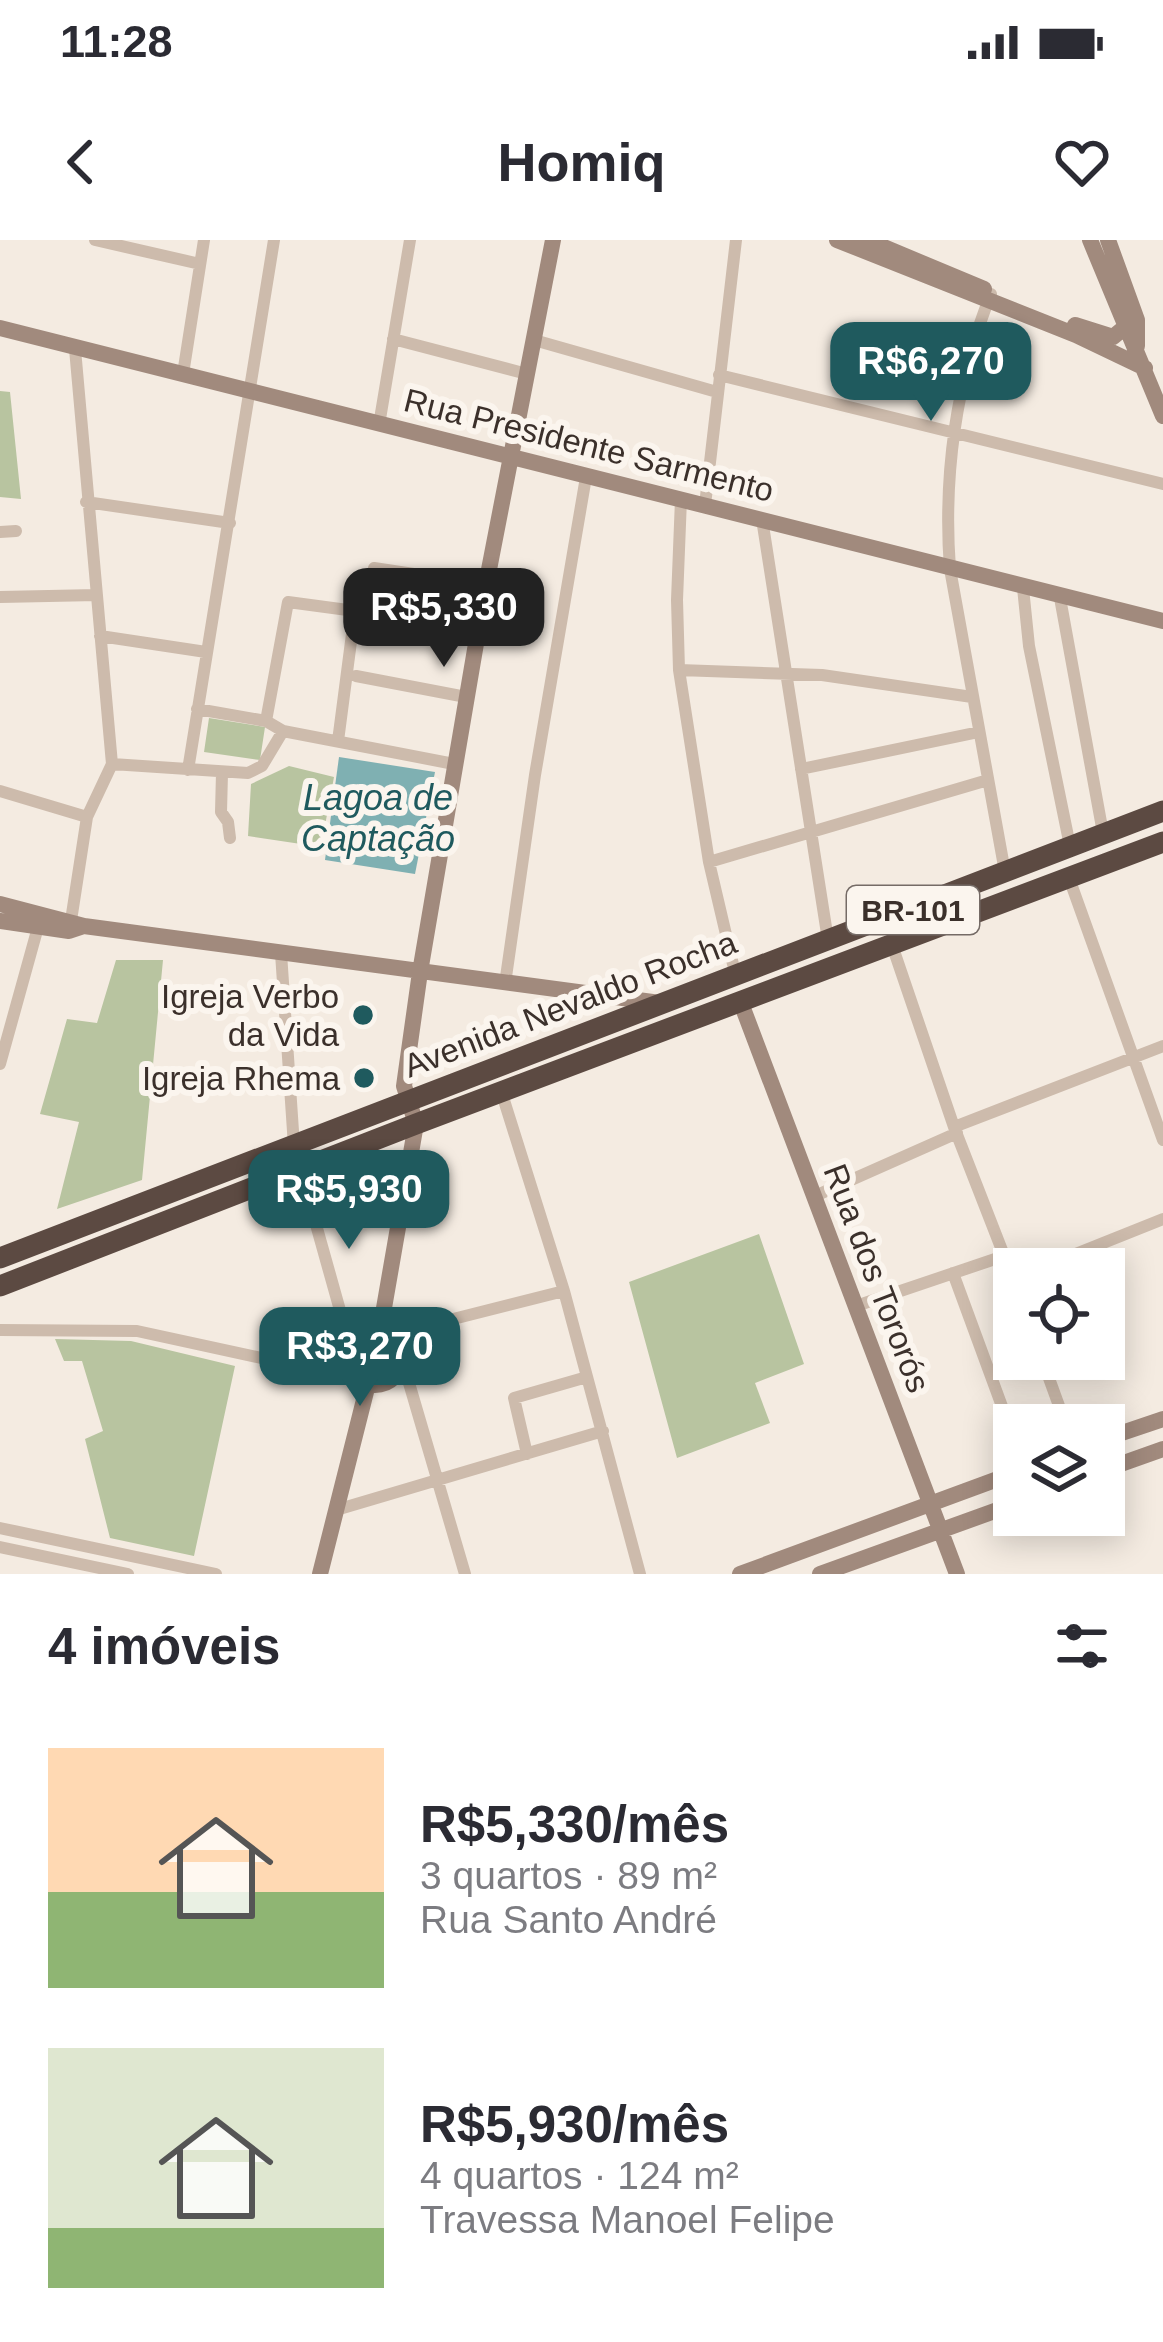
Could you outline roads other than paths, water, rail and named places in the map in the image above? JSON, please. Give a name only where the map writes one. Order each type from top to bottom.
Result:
[{"type":"highway","name":"Avenida Nevaldo Rocha","points":[[0,1258],[1163,811]]},
{"type":"highway","name":"Avenida Nevaldo Rocha","points":[[0,1286],[1163,842]]},
{"type":"street","points":[[94,240],[200,264]]},
{"type":"street","points":[[183,374],[203,240]]},
{"type":"street","points":[[188,770],[274,240]]},
{"type":"street","points":[[379,424],[410,240]]},
{"type":"street","points":[[0,1330],[137,1331],[363,1382],[390,1380],[399,1369],[402,1354],[385,1333],[416,1124],[404,1086],[454,764],[553,240]]},
{"type":"street","points":[[705,505],[736,240]]},
{"type":"street","points":[[837,240],[990,298],[1113,337],[1124,328]]},
{"type":"street","points":[[867,240],[1145,368],[1163,361]]},
{"type":"street","points":[[1090,240],[1163,416]]},
{"type":"street","points":[[1108,240],[1137,320],[1137,347]]},
{"type":"street","points":[[990,298],[968,356],[954,433],[948,531],[950,568],[1005,872]]},
{"type":"street","name":"Rua Presidente Sarmento","points":[[0,328],[1163,621]]},
{"type":"street","points":[[392,339],[527,374]]},
{"type":"street","points":[[534,340],[717,392]]},
{"type":"street","points":[[75,349],[112,764],[87,817],[75,926]]},
{"type":"street","points":[[719,375],[1163,484]]},
{"type":"street","points":[[505,984],[586,477]]},
{"type":"street","points":[[681,499],[680,670],[710,862],[736,977]]},
{"type":"street","points":[[86,502],[230,523]]},
{"type":"street","points":[[762,518],[828,940]]},
{"type":"street","points":[[0,532],[16,531]]},
{"type":"street","points":[[374,568],[486,585]]},
{"type":"street","points":[[1023,588],[1029,646],[1070,846]]},
{"type":"street","points":[[0,597],[97,595]]},
{"type":"street","points":[[1060,598],[1103,832]]},
{"type":"street","points":[[266,721],[288,602],[355,611],[338,741]]},
{"type":"street","points":[[100,636],[206,652]]},
{"type":"street","points":[[680,670],[858,679],[972,697]]},
{"type":"street","points":[[356,676],[466,697]]},
{"type":"street","points":[[197,709],[454,764]]},
{"type":"street","points":[[112,764],[258,770],[283,731]]},
{"type":"street","points":[[801,769],[979,732]]},
{"type":"street","points":[[222,772],[220,812],[228,822],[230,838]]},
{"type":"street","points":[[710,862],[988,780]]},
{"type":"street","points":[[0,790],[87,817]]},
{"type":"street","points":[[1069,878],[1163,1140]]},
{"type":"street","points":[[0,904],[75,926],[666,1004]]},
{"type":"street","points":[[0,921],[75,926]]},
{"type":"street","points":[[0,1064],[38,927]]},
{"type":"street","points":[[892,946],[1001,1248]]},
{"type":"street","points":[[281,953],[294,1146]]},
{"type":"street","name":"Rua dos Tororós","points":[[741,1003],[957,1574]]},
{"type":"street","points":[[814,1196],[956,1130],[1163,1046]]},
{"type":"street","points":[[502,1094],[564,1292],[640,1574]]},
{"type":"street","points":[[301,1172],[350,1346],[348,1364],[363,1382]]},
{"type":"street","points":[[1090,1248],[1163,1219]]},
{"type":"street","points":[[856,1306],[993,1260]]},
{"type":"street","points":[[953,1273],[1001,1404]]},
{"type":"street","points":[[350,1346],[362,1334],[385,1333],[564,1292]]},
{"type":"street","points":[[399,1369],[409,1383],[465,1574]]},
{"type":"street","points":[[527,1454],[513,1402],[524,1392],[586,1377]]},
{"type":"street","points":[[320,1574],[363,1382]]},
{"type":"street","points":[[1125,1432],[1163,1419]]},
{"type":"street","points":[[336,1510],[603,1431]]},
{"type":"street","points":[[1125,1463],[1163,1449]]},
{"type":"street","points":[[740,1574],[993,1481]]},
{"type":"street","points":[[820,1574],[993,1512]]},
{"type":"street","points":[[0,1528],[216,1574]]},
{"type":"street","points":[[0,1547],[82,1569],[128,1574]]},
{"type":"water","name":"Lagoa de Captação","points":[[339,757],[435,772],[415,874],[325,860]]},
{"type":"place","name":"Igreja Verbo da Vida","points":[[363,1015]]},
{"type":"place","name":"Igreja Rhema","points":[[364,1078]]}]
